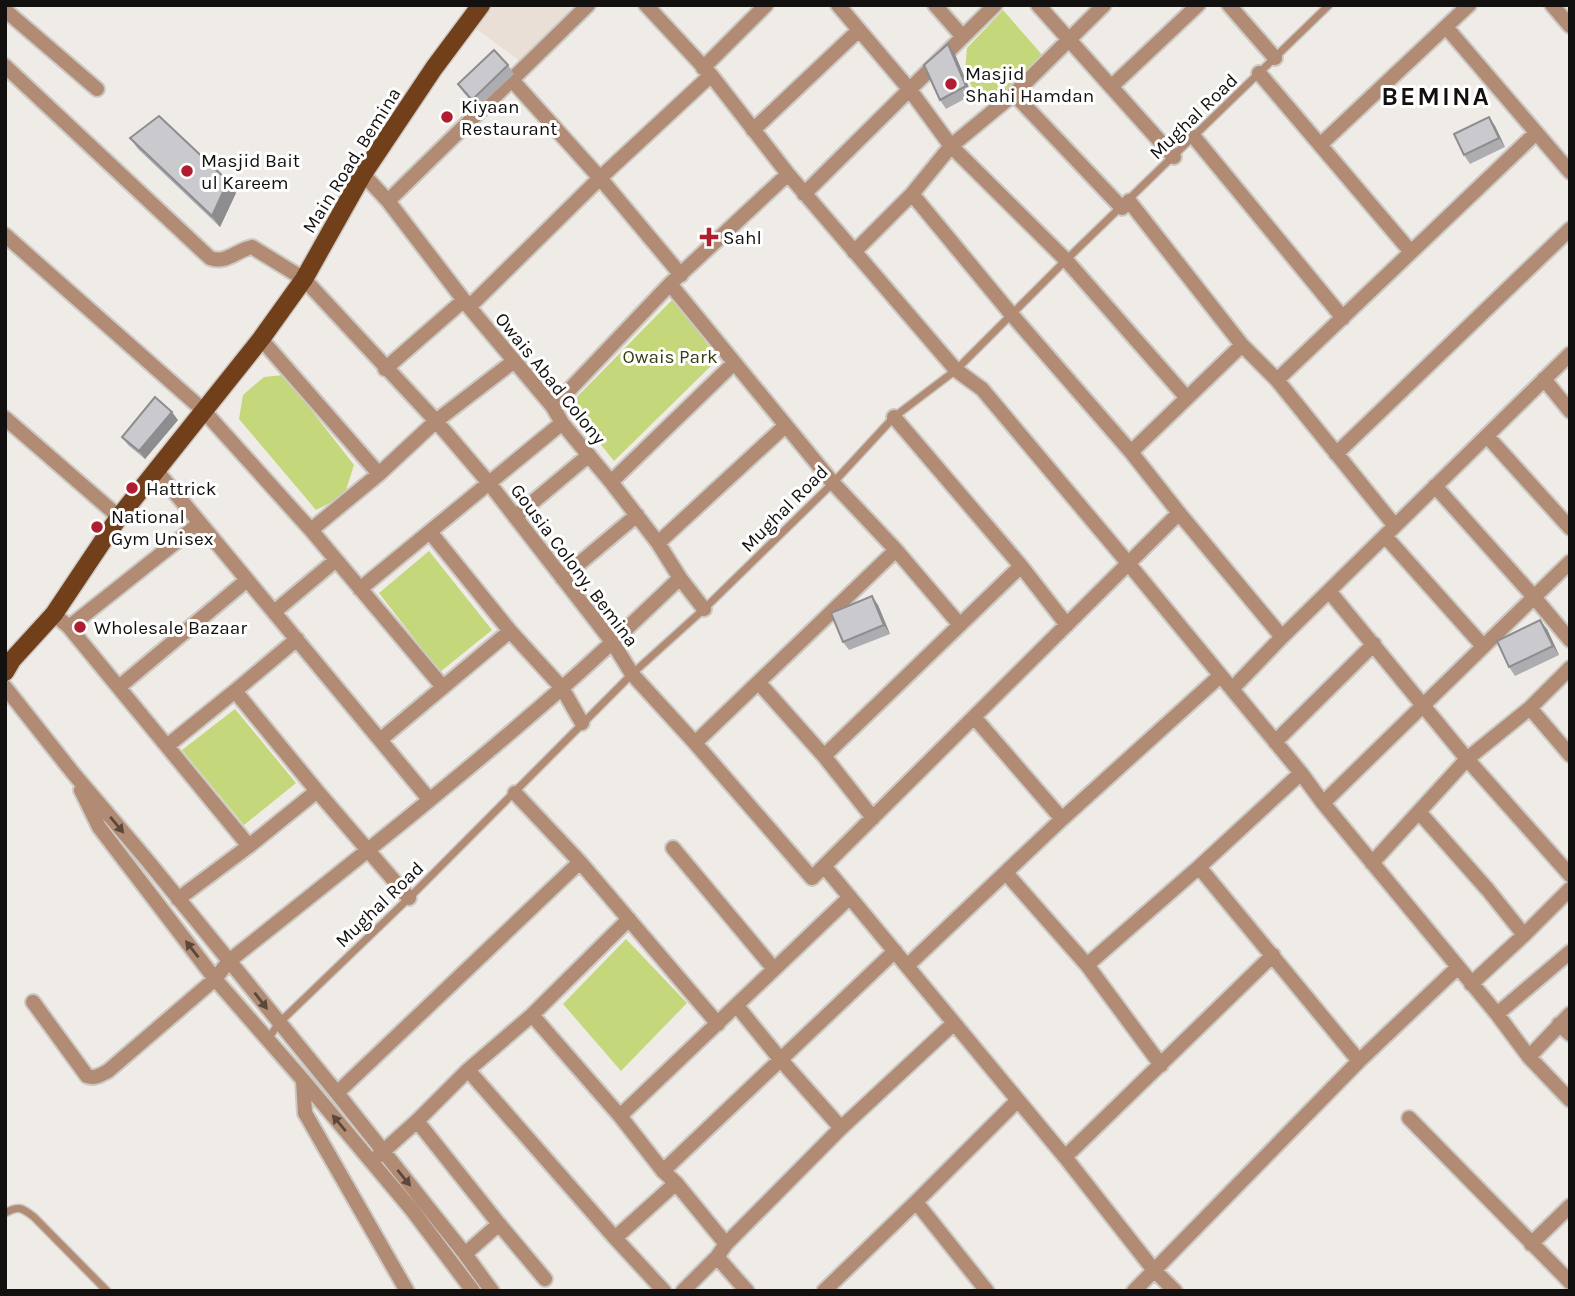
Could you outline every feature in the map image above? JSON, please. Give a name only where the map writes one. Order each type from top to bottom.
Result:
[{"type":"main road","name":"Main Road, Bemina","points":[[8,662],[54,614],[119,517],[261,339],[304,279],[363,174],[434,68],[481,5]]},
{"type":"street","points":[[388,201],[588,5]]},
{"type":"street","points":[[646,5],[707,72],[804,194],[956,370],[982,389],[1301,773],[1529,1057],[1570,1100]]},
{"type":"street","points":[[386,369],[467,303],[600,178],[707,72],[766,5]]},
{"type":"street","points":[[838,5],[909,90],[951,146],[1066,260],[1187,398]]},
{"type":"street","points":[[935,5],[963,37]]},
{"type":"street","points":[[804,194],[995,5]]},
{"type":"street","points":[[1038,5],[1174,157]]},
{"type":"street","points":[[853,252],[912,194],[951,146],[1014,94],[1104,5]]},
{"type":"street","points":[[1112,86],[1198,5]]},
{"type":"street","points":[[1229,5],[1275,58]]},
{"type":"street","points":[[1320,145],[1469,5]]},
{"type":"street","points":[[1552,5],[1570,26]]},
{"type":"street","points":[[5,9],[97,89]]},
{"type":"street","points":[[1446,27],[1570,172]]},
{"type":"street","points":[[753,130],[859,30]]},
{"type":"street","name":"Gousia Colony, Bemina","points":[[5,66],[210,258],[218,261],[227,259],[244,248],[252,247],[304,279],[436,421],[489,483],[613,643],[632,674],[812,878],[824,866]]},
{"type":"street","points":[[1259,73],[1411,252]]},
{"type":"street","points":[[512,79],[600,178],[734,363],[785,426],[960,625]]},
{"type":"street","points":[[1014,94],[1125,204],[1242,345],[1277,380],[1336,454],[1390,531],[1483,646]]},
{"type":"street","points":[[1277,380],[1536,133]]},
{"type":"street","points":[[1194,137],[1343,318]]},
{"type":"street","name":"Owais Abad Colony","points":[[363,174],[388,201],[467,303],[553,407],[562,423],[658,543],[704,609]]},
{"type":"street","points":[[553,407],[675,280],[788,174]]},
{"type":"street","points":[[912,194],[1131,452],[1282,637]]},
{"type":"street","points":[[1336,454],[1570,229]]},
{"type":"street","points":[[5,235],[203,410],[311,530],[443,687]]},
{"type":"street","points":[[261,339],[379,474]]},
{"type":"street","points":[[1131,452],[1242,345]]},
{"type":"street","points":[[1232,689],[1570,354]]},
{"type":"street","points":[[311,530],[379,474],[436,421],[514,361]]},
{"type":"street","points":[[611,481],[734,363]]},
{"type":"street","points":[[1544,379],[1570,411]]},
{"type":"street","points":[[894,417],[1021,566],[1067,625]]},
{"type":"street","points":[[5,418],[119,517]]},
{"type":"street","points":[[360,589],[562,423]]},
{"type":"street","points":[[658,543],[785,426]]},
{"type":"street","points":[[1487,436],[1570,528]]},
{"type":"street","points":[[515,517],[589,455]]},
{"type":"street","points":[[156,470],[429,799]]},
{"type":"street","points":[[1436,486],[1570,640]]},
{"type":"street","points":[[1175,1291],[1153,1269],[1065,1157],[824,866],[1179,513]]},
{"type":"street","points":[[562,578],[636,515]]},
{"type":"street","points":[[69,627],[200,523]]},
{"type":"street","points":[[430,532],[510,631],[562,688],[582,723]]},
{"type":"street","points":[[695,743],[896,550]]},
{"type":"street","points":[[274,612],[336,560]]},
{"type":"street","points":[[1323,803],[1570,562]]},
{"type":"street","points":[[824,756],[1021,566]]},
{"type":"street","points":[[33,1002],[87,1076],[93,1078],[108,1071],[215,979],[229,961],[369,850],[562,688],[680,578]]},
{"type":"street","points":[[119,687],[247,580]]},
{"type":"street","points":[[1329,591],[1467,759],[1570,875]]},
{"type":"street","points":[[54,614],[69,627],[249,846]]},
{"type":"street","points":[[380,740],[510,631]]},
{"type":"street","points":[[167,746],[297,639]]},
{"type":"street","points":[[1275,742],[1374,644]]},
{"type":"street","points":[[1372,863],[1467,759],[1530,708],[1570,668]]},
{"type":"street","points":[[907,966],[1062,819],[1220,676]]},
{"type":"street","points":[[759,683],[824,756],[873,818]]},
{"type":"street","points":[[5,687],[337,1093],[412,1210],[473,1291]]},
{"type":"street","points":[[235,691],[409,898]]},
{"type":"street","points":[[1530,708],[1570,755]]},
{"type":"street","points":[[974,717],[1062,819]]},
{"type":"street","points":[[73,773],[99,827],[215,979],[303,1080],[465,1254],[492,1291]]},
{"type":"street","points":[[1087,965],[1301,773]]},
{"type":"street","points":[[178,899],[317,791]]},
{"type":"street","points":[[514,793],[580,862],[718,1024]]},
{"type":"street","points":[[1419,812],[1524,935]]},
{"type":"street","points":[[673,848],[774,969]]},
{"type":"street","points":[[337,1093],[580,862]]},
{"type":"street","points":[[1199,867],[1359,1061]]},
{"type":"street","points":[[1006,873],[1087,965],[1161,1065]]},
{"type":"street","points":[[1471,984],[1570,889]]},
{"type":"street","points":[[620,1116],[850,897]]},
{"type":"street","points":[[377,1157],[468,1070],[532,1014],[629,919]]},
{"type":"street","points":[[663,1171],[895,951]]},
{"type":"street","points":[[1497,1014],[1570,952]]},
{"type":"street","points":[[1065,1157],[1273,955]]},
{"type":"street","points":[[1134,1291],[1359,1061],[1458,967]]},
{"type":"street","points":[[737,1006],[841,1128]]},
{"type":"street","points":[[532,1014],[726,1244]]},
{"type":"street","points":[[683,1291],[841,1128],[953,1024]]},
{"type":"street","points":[[1529,1057],[1566,1024]]},
{"type":"street","points":[[468,1070],[664,1291]]},
{"type":"street","points":[[303,1080],[305,1113],[407,1291]]},
{"type":"street","points":[[824,1291],[1017,1100]]},
{"type":"street","points":[[1409,1118],[1570,1282]]},
{"type":"street","points":[[417,1121],[545,1279]]},
{"type":"street","points":[[615,1238],[676,1183]]},
{"type":"street","points":[[916,1202],[979,1288]]},
{"type":"street","points":[[1531,1244],[1570,1206]]},
{"type":"street","points":[[465,1254],[499,1224]]},
{"type":"street","points":[[717,1257],[747,1291]]},
{"type":"lane","name":"Mughal Road","points":[[268,1039],[279,1023],[409,898],[582,723],[833,483],[894,417],[956,370],[1329,5]]},
{"type":"lane","points":[[5,1213],[13,1208],[22,1208],[34,1217],[107,1291]]},
{"type":"shaded area","points":[[489,5],[574,5],[520,61],[475,28]]},
{"type":"green space","points":[[1003,10],[1044,57],[993,108],[975,94],[965,71],[967,48]]},
{"type":"green space","name":"Owais Park","points":[[674,298],[718,359],[614,461],[569,405]]},
{"type":"green space","points":[[284,375],[354,465],[344,496],[316,510],[239,419],[243,395],[264,377]]},
{"type":"green space","points":[[429,551],[492,630],[440,672],[379,593]]},
{"type":"green space","points":[[235,709],[296,783],[244,825],[182,750]]},
{"type":"green space","points":[[626,939],[687,1003],[621,1071],[563,1004]]},
{"type":"building","name":"Masjid Shahi Hamdan","points":[[948,44],[966,86],[940,100],[924,65]]},
{"type":"building","points":[[494,50],[508,65],[472,100],[458,84]]},
{"type":"building","name":"Masjid Bait ul Kareem","points":[[159,116],[228,181],[212,216],[130,138]]},
{"type":"building","points":[[1489,117],[1499,138],[1464,155],[1454,134]]},
{"type":"building","points":[[155,397],[172,412],[139,451],[122,437]]},
{"type":"building","points":[[872,596],[884,625],[843,642],[831,613]]},
{"type":"building","points":[[1540,620],[1553,646],[1509,667],[1497,641]]},
{"type":"place","name":"Masjid Shahi Hamdan","points":[[951,84]]},
{"type":"place","name":"Kiyaan Restaurant","points":[[447,117]]},
{"type":"place","name":"Masjid Bait ul Kareem","points":[[187,171]]},
{"type":"place","name":"Sahl","points":[[709,237]]},
{"type":"place","name":"Hattrick","points":[[132,488]]},
{"type":"place","name":"National Gym Unisex","points":[[97,527]]},
{"type":"place","name":"Wholesale Bazaar","points":[[80,627]]},
{"type":"district","name":"BEMINA","points":[[1436,96]]}]
